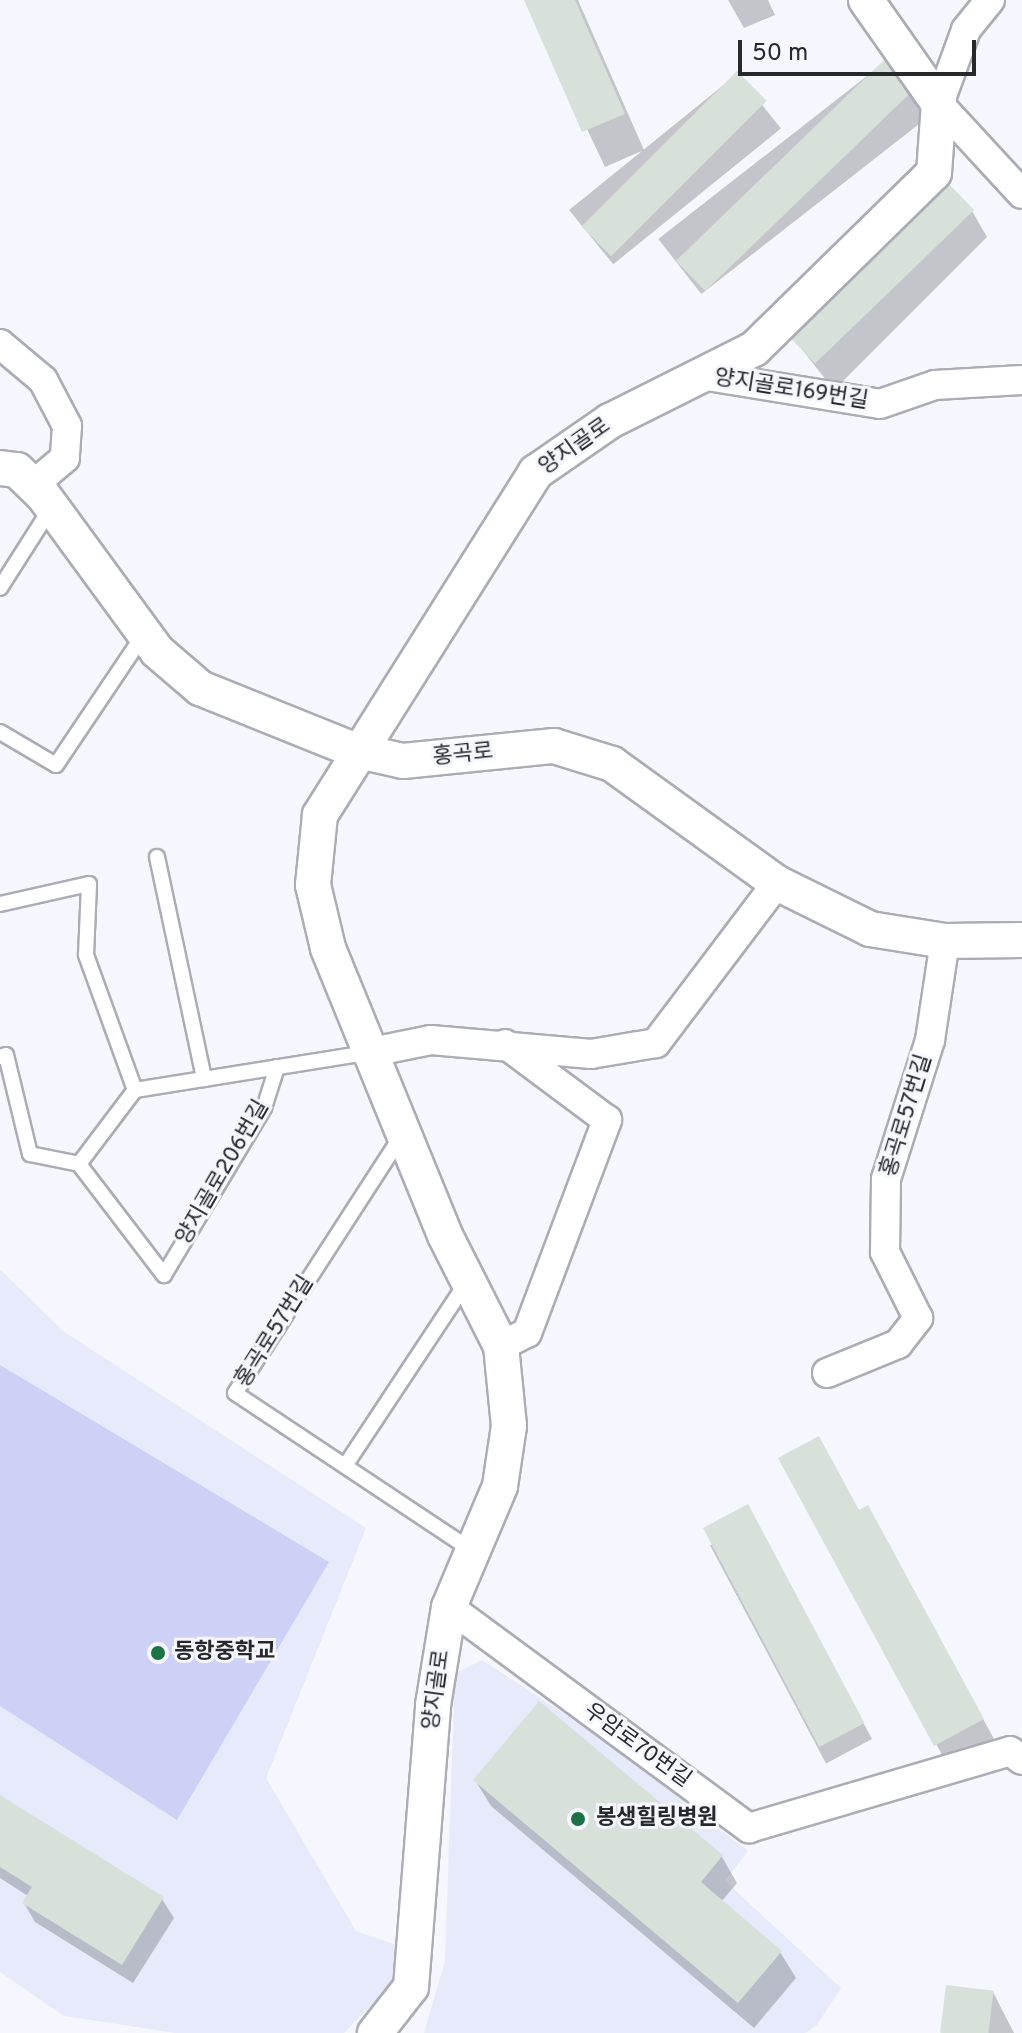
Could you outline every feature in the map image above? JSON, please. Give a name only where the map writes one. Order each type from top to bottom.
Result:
[{"type":"street","points":[[866,0],[939,104],[1022,194]]},
{"type":"street","points":[[939,104],[966,30],[990,0]]},
{"type":"street","name":"양지골로","points":[[375,2033],[411,1987],[433,1705],[449,1607],[475,1553],[500,1486],[509,1426],[501,1346],[467,1280],[367,1053],[313,885],[320,815],[354,750],[536,472],[610,421],[754,349],[934,173],[939,104]]},
{"type":"street","points":[[0,344],[43,380],[67,426],[65,458],[42,496]]},
{"type":"street","name":"양지골로169번길","points":[[701,375],[880,404],[935,385],[1022,380]]},
{"type":"street","name":"홍곡로","points":[[0,468],[17,470],[42,496],[144,634],[200,688],[354,750],[403,761],[554,746],[612,764],[777,883],[870,929],[945,941],[1022,940]]},
{"type":"street","points":[[367,1053],[431,1040],[505,1043],[591,1054],[656,1043],[777,883]]},
{"type":"street","name":"홍곡로57번길","points":[[827,1373],[898,1344],[918,1318],[885,1252],[886,1179],[930,1040],[945,941]]},
{"type":"street","points":[[501,1346],[527,1333],[607,1120],[505,1043]]},
{"type":"street","name":"우암로70번길","points":[[449,1607],[749,1828],[1018,1753]]},
{"type":"lane","points":[[0,588],[42,496]]},
{"type":"lane","points":[[0,732],[56,765],[144,634]]},
{"type":"lane","points":[[157,857],[204,1079]]},
{"type":"lane","points":[[0,904],[89,884],[86,955],[135,1090],[79,1164],[30,1154],[6,1055],[0,1057]]},
{"type":"lane","name":"양지골로206번길","points":[[135,1090],[367,1053]]},
{"type":"lane","name":"양지골로206번길","points":[[79,1164],[164,1275],[264,1108],[277,1067]]},
{"type":"lane","name":"홍곡로57번길","points":[[345,1466],[235,1393],[402,1135]]},
{"type":"lane","points":[[467,1280],[345,1466],[475,1553]]},
{"type":"shaded area","name":"동항중학교","points":[[0,1269],[63,1331],[366,1528],[266,1778],[356,1931],[399,1946],[398,1978],[344,2033],[176,2033],[64,2016],[0,1972]]},
{"type":"shaded area","points":[[0,1365],[329,1562],[177,1820],[0,1706]]},
{"type":"shaded area","name":"봉생힐링병원","points":[[482,1660],[604,1740],[748,1851],[725,1881],[841,1988],[817,2025],[805,2033],[424,2033],[445,1961],[455,1674]]},
{"type":"building","points":[[524,0],[575,0],[625,114],[582,132]]},
{"type":"building","points":[[886,58],[915,88],[705,291],[676,261]]},
{"type":"building","points":[[737,71],[767,101],[611,256],[581,227]]},
{"type":"building","points":[[947,182],[974,210],[815,364],[788,336]]},
{"type":"building","points":[[819,1436],[859,1510],[868,1505],[984,1719],[934,1746],[778,1458]]},
{"type":"building","points":[[748,1504],[864,1723],[819,1747],[703,1528]]},
{"type":"building","points":[[539,1701],[723,1855],[701,1882],[782,1951],[738,2003],[473,1780]]},
{"type":"building","points":[[0,1795],[164,1897],[122,1965],[22,1903],[32,1887],[0,1867]]},
{"type":"building","points":[[946,1985],[994,1991],[988,2033],[940,2033]]},
{"type":"place","name":"동항중학교","points":[[158,1653]]},
{"type":"place","name":"봉생힐링병원","points":[[578,1819]]}]
